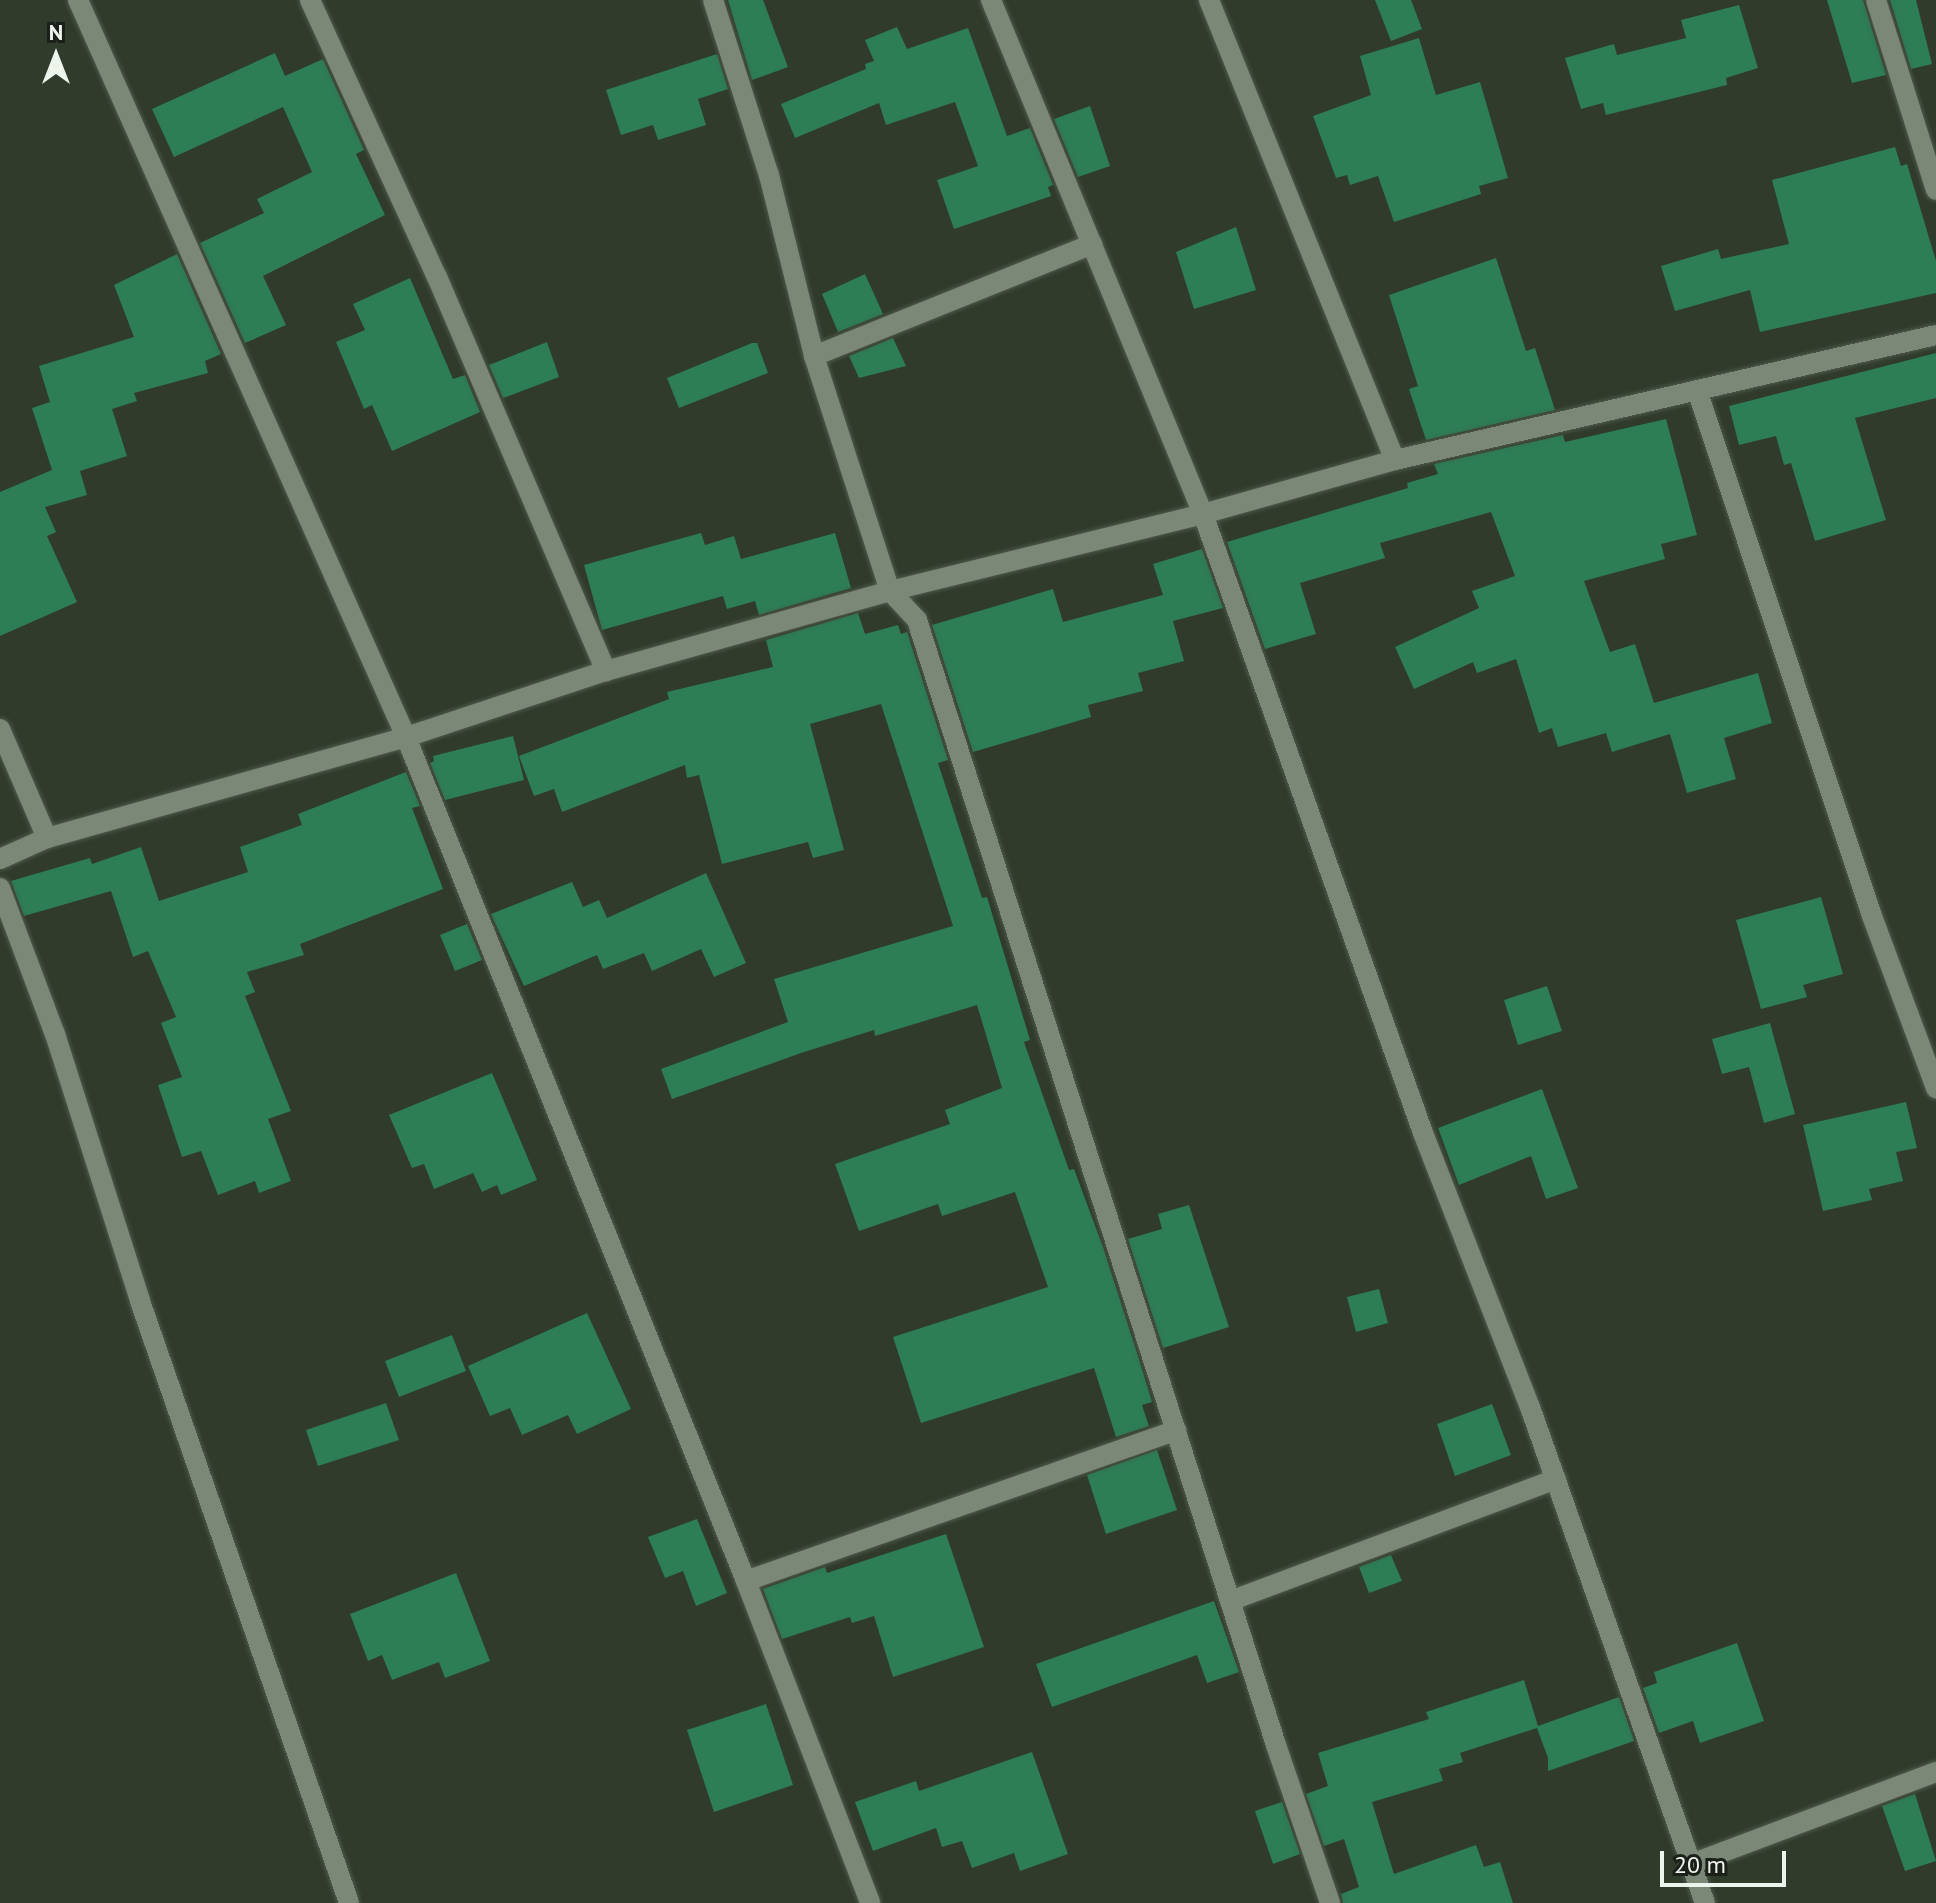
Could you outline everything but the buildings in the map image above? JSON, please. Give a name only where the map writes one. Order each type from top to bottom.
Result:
[{"type":"street","points":[[78,0],[406,737],[746,1581],[870,1903]]},
{"type":"street","points":[[310,0],[437,277],[606,671]]},
{"type":"street","points":[[713,0],[769,175],[814,356],[890,591],[917,620],[1230,1601],[1330,1903]]},
{"type":"street","points":[[991,0],[1203,514],[1423,1133],[1556,1479],[1705,1903]]},
{"type":"street","points":[[1209,0],[1395,460]]},
{"type":"street","points":[[1876,0],[1936,190]]},
{"type":"street","points":[[814,356],[1092,244]]},
{"type":"street","points":[[0,859],[47,838],[406,737],[606,671],[890,591],[1203,514],[1395,460],[1936,335]]},
{"type":"street","points":[[1697,390],[1862,887],[1936,1088]]},
{"type":"street","points":[[0,729],[47,838]]},
{"type":"street","points":[[0,888],[55,1034],[140,1301],[349,1903]]},
{"type":"street","points":[[746,1581],[1176,1430]]},
{"type":"street","points":[[1230,1601],[1556,1479]]},
{"type":"street","points":[[1691,1864],[1936,1772]]}]
